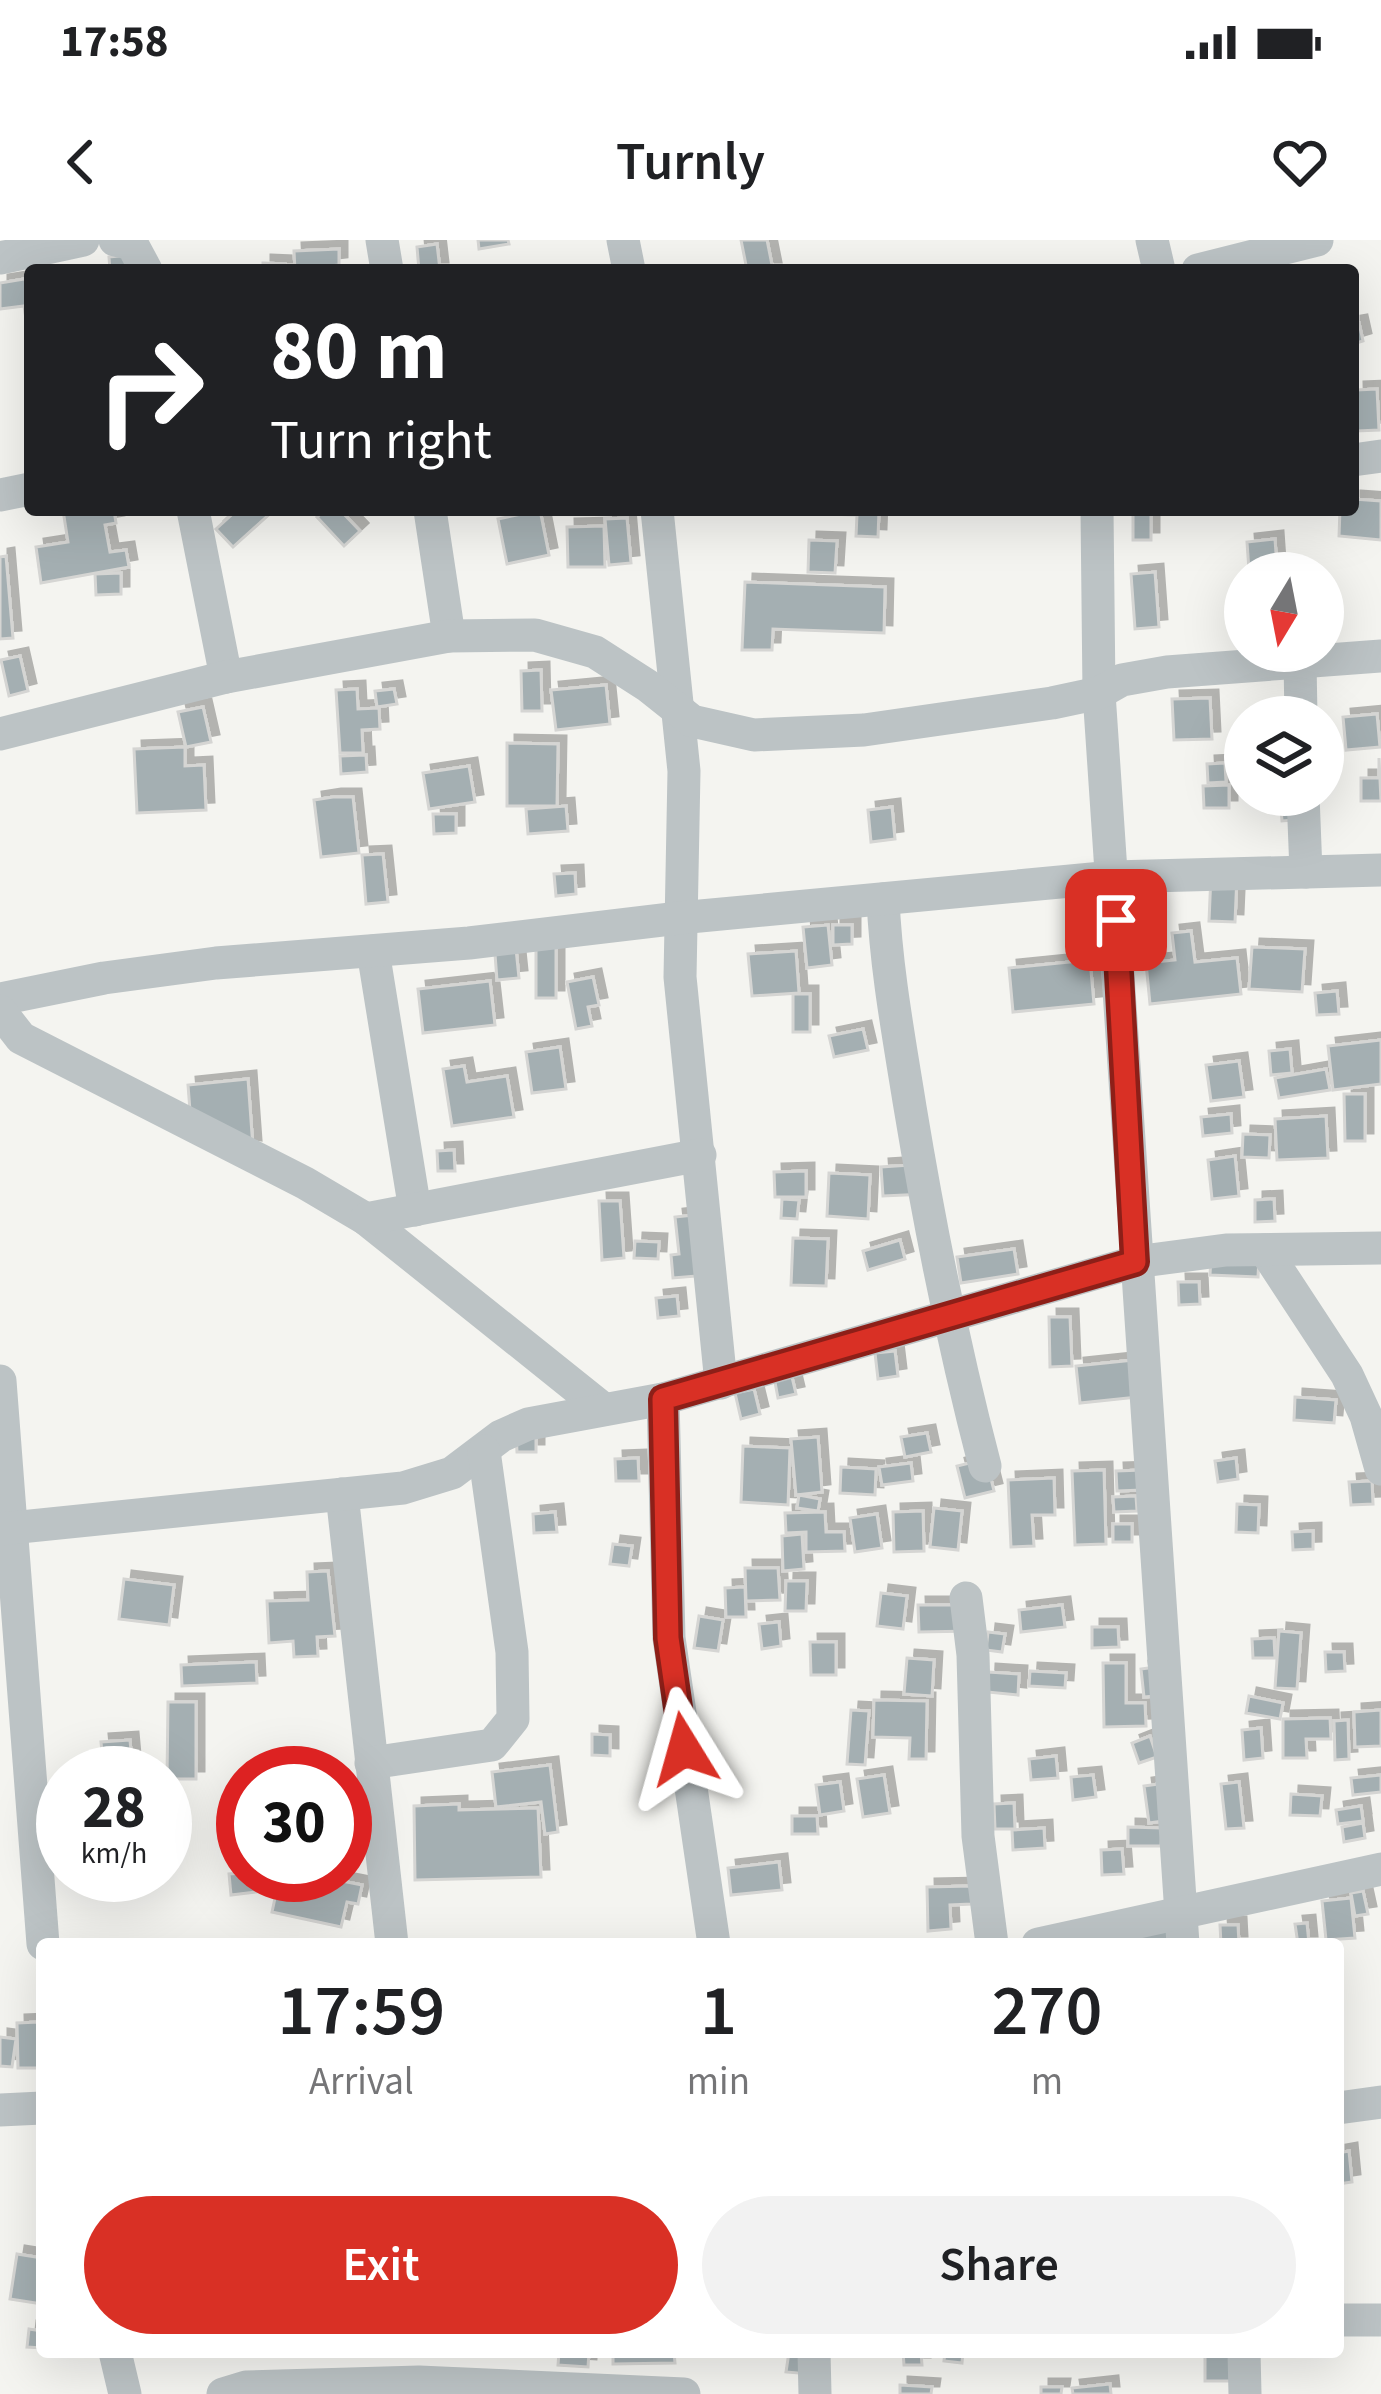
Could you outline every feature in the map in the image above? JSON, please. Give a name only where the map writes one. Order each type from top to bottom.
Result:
[{"type":"street","points":[[0,258],[83,240]]},
{"type":"street","points":[[115,240],[132,244],[143,264]]},
{"type":"street","points":[[1222,264],[1317,240]]},
{"type":"street","points":[[194,516],[226,677]]},
{"type":"street","points":[[431,516],[449,636]]},
{"type":"street","points":[[658,516],[684,771],[680,977],[721,1383]]},
{"type":"street","points":[[1097,516],[1099,693],[1181,1928]]},
{"type":"street","points":[[0,734],[226,677],[449,636],[535,635],[595,652],[692,721],[754,735],[864,730],[1099,693],[1122,680],[1168,671],[1224,667]]},
{"type":"street","points":[[1344,659],[1381,656]]},
{"type":"street","points":[[1305,816],[1306,872]]},
{"type":"street","points":[[0,999],[104,978],[216,963],[1113,877],[1381,870]]},
{"type":"street","points":[[883,899],[904,1072],[950,1318],[985,1466]]},
{"type":"street","points":[[373,951],[416,1210]]},
{"type":"street","points":[[0,1011],[21,1038],[366,1219],[602,1408]]},
{"type":"street","points":[[366,1219],[700,1155]]},
{"type":"street","points":[[5,1529],[403,1488],[452,1473],[501,1436],[528,1424],[663,1399],[1135,1262],[1226,1250],[1381,1248]]},
{"type":"street","points":[[1265,1250],[1346,1375],[1366,1416],[1381,1469]]},
{"type":"street","points":[[0,1381],[5,1529],[42,1938]]},
{"type":"street","points":[[663,1399],[668,1638],[713,1938]]},
{"type":"street","points":[[372,1762],[492,1745],[513,1719],[512,1652],[484,1451]]},
{"type":"street","points":[[342,1494],[370,1746]]},
{"type":"street","points":[[966,1598],[974,1655],[978,1836],[991,1938]]},
{"type":"street","points":[[372,1771],[391,1938]]},
{"type":"street","points":[[1092,1938],[1181,1928],[1381,1869]]},
{"type":"street","points":[[1344,2107],[1381,2102]]},
{"type":"street","points":[[0,2110],[36,2108]]},
{"type":"street","points":[[1344,2320],[1381,2320]]},
{"type":"street","points":[[116,2358],[125,2394]]},
{"type":"street","points":[[814,2358],[815,2394]]},
{"type":"street","points":[[1244,2358],[1245,2394]]},
{"type":"street","points":[[223,2394],[246,2387],[419,2382],[484,2369],[684,2394]]},
{"type":"building","points":[[478,240],[508,240],[509,244],[479,249]]},
{"type":"building","points":[[741,240],[767,240],[772,264],[746,264]]},
{"type":"building","points":[[437,244],[439,264],[418,264],[417,247]]},
{"type":"building","points":[[339,249],[339,264],[295,264],[294,251]]},
{"type":"building","points":[[128,255],[129,264],[110,264],[109,257]]},
{"type":"building","points":[[24,279],[24,306],[0,309],[0,283]]},
{"type":"building","points":[[1377,389],[1379,430],[1359,431],[1359,390]]},
{"type":"building","points":[[1359,499],[1381,501],[1381,540],[1339,536],[1340,516],[1359,516]]},
{"type":"building","points":[[64,516],[115,516],[116,523],[105,525],[110,552],[126,550],[129,567],[41,583],[36,547],[68,542]]},
{"type":"building","points":[[230,516],[267,516],[233,547],[216,529]]},
{"type":"building","points":[[346,516],[360,531],[344,546],[317,517]]},
{"type":"building","points":[[541,516],[549,555],[507,564],[498,519]]},
{"type":"building","points":[[857,516],[879,516],[878,537],[856,536]]},
{"type":"building","points":[[1133,516],[1151,516],[1151,540],[1133,540]]},
{"type":"building","points":[[627,518],[631,563],[609,565],[605,519]]},
{"type":"building","points":[[604,526],[605,567],[568,567],[567,527]]},
{"type":"building","points":[[1275,539],[1276,552],[1248,552],[1247,542]]},
{"type":"building","points":[[809,540],[837,541],[835,573],[808,572]]},
{"type":"building","points":[[6,556],[13,638],[0,639],[0,557]]},
{"type":"building","points":[[1155,572],[1159,627],[1135,629],[1131,574]]},
{"type":"building","points":[[121,573],[121,594],[96,595],[95,574]]},
{"type":"building","points":[[745,582],[885,587],[884,633],[773,629],[772,650],[742,650]]},
{"type":"building","points":[[20,656],[28,691],[9,696],[1,660]]},
{"type":"building","points":[[541,670],[542,711],[522,711],[521,671]]},
{"type":"building","points":[[606,685],[610,724],[556,730],[551,690]]},
{"type":"building","points":[[357,689],[358,709],[379,708],[380,729],[362,730],[363,753],[340,753],[336,690]]},
{"type":"building","points":[[394,689],[397,704],[377,707],[375,691]]},
{"type":"building","points":[[1210,698],[1212,739],[1174,740],[1172,699]]},
{"type":"building","points":[[203,707],[211,742],[186,747],[178,712]]},
{"type":"building","points":[[1377,714],[1380,747],[1346,750],[1344,717]]},
{"type":"building","points":[[507,743],[558,744],[557,806],[507,806]]},
{"type":"building","points":[[185,747],[185,766],[204,765],[206,810],[137,813],[134,749]]},
{"type":"building","points":[[366,755],[367,772],[341,774],[340,756]]},
{"type":"building","points":[[1379,758],[1381,801],[1361,801],[1361,778],[1379,778]]},
{"type":"building","points":[[1224,763],[1224,782],[1208,783],[1207,764]]},
{"type":"building","points":[[469,766],[475,802],[429,809],[423,773]]},
{"type":"building","points":[[1224,785],[1224,808],[1204,808],[1203,786]]},
{"type":"building","points":[[353,797],[359,853],[321,857],[314,800]]},
{"type":"building","points":[[566,806],[568,831],[528,834],[526,809]]},
{"type":"building","points":[[892,807],[895,839],[871,842],[868,810]]},
{"type":"building","points":[[433,814],[456,814],[456,833],[434,834]]},
{"type":"building","points":[[1282,816],[1308,816],[1308,819],[1282,821]]},
{"type":"building","points":[[383,854],[388,902],[366,904],[362,855]]},
{"type":"building","points":[[575,873],[576,894],[556,896],[554,874]]},
{"type":"building","points":[[1211,875],[1237,875],[1235,922],[1209,921]]},
{"type":"building","points":[[828,925],[832,965],[807,968],[803,927]]},
{"type":"building","points":[[833,925],[852,925],[852,944],[833,945]]},
{"type":"building","points":[[1191,931],[1195,962],[1237,958],[1241,994],[1150,1004],[1146,963],[1175,960],[1172,933]]},
{"type":"building","points":[[536,937],[556,937],[556,998],[536,998]]},
{"type":"building","points":[[515,939],[519,978],[497,980],[494,941]]},
{"type":"building","points":[[1252,947],[1305,949],[1302,992],[1249,989]]},
{"type":"building","points":[[796,951],[799,993],[752,996],[748,954]]},
{"type":"building","points":[[1090,960],[1094,1004],[1013,1012],[1009,968]]},
{"type":"building","points":[[593,977],[599,1005],[588,1007],[592,1026],[576,1029],[567,982]]},
{"type":"building","points":[[490,981],[495,1025],[423,1033],[418,989]]},
{"type":"building","points":[[1337,991],[1339,1014],[1317,1015],[1315,993]]},
{"type":"building","points":[[793,994],[810,994],[810,1032],[793,1032]]},
{"type":"building","points":[[863,1029],[868,1050],[834,1057],[829,1036]]},
{"type":"building","points":[[1381,1040],[1381,1084],[1333,1090],[1328,1046]]},
{"type":"building","points":[[560,1047],[566,1089],[532,1093],[526,1052]]},
{"type":"building","points":[[1290,1049],[1292,1073],[1271,1075],[1269,1051]]},
{"type":"building","points":[[1239,1061],[1244,1097],[1211,1101],[1206,1065]]},
{"type":"building","points":[[464,1066],[467,1082],[507,1076],[514,1117],[452,1126],[443,1069]]},
{"type":"building","points":[[1326,1069],[1330,1090],[1279,1098],[1275,1078]]},
{"type":"building","points":[[248,1079],[253,1148],[192,1136],[188,1085]]},
{"type":"building","points":[[1344,1094],[1365,1094],[1365,1141],[1345,1141]]},
{"type":"building","points":[[1231,1114],[1232,1133],[1203,1136],[1201,1117]]},
{"type":"building","points":[[1326,1116],[1328,1158],[1277,1160],[1275,1119]]},
{"type":"building","points":[[1243,1134],[1270,1135],[1269,1158],[1242,1157]]},
{"type":"building","points":[[454,1150],[455,1171],[438,1171],[437,1151]]},
{"type":"building","points":[[1235,1156],[1239,1196],[1212,1199],[1208,1160]]},
{"type":"building","points":[[925,1164],[927,1194],[883,1196],[881,1167]]},
{"type":"building","points":[[806,1171],[806,1197],[775,1197],[774,1172]]},
{"type":"building","points":[[829,1173],[870,1175],[868,1219],[827,1216]]},
{"type":"building","points":[[782,1199],[799,1200],[797,1219],[781,1218]]},
{"type":"building","points":[[1274,1199],[1275,1221],[1255,1222],[1255,1200]]},
{"type":"building","points":[[599,1201],[620,1201],[624,1258],[602,1260]]},
{"type":"building","points":[[703,1214],[709,1275],[673,1278],[671,1255],[679,1254],[675,1217]]},
{"type":"building","points":[[793,1238],[828,1239],[826,1286],[791,1285]]},
{"type":"building","points":[[900,1240],[905,1259],[868,1270],[863,1251]]},
{"type":"building","points":[[635,1241],[659,1242],[658,1259],[634,1258]]},
{"type":"building","points":[[1014,1249],[1018,1274],[961,1283],[957,1257]]},
{"type":"building","points":[[1211,1256],[1259,1258],[1258,1277],[1210,1275]]},
{"type":"building","points":[[1178,1282],[1199,1282],[1200,1304],[1179,1305]]},
{"type":"building","points":[[677,1296],[679,1316],[658,1318],[656,1298]]},
{"type":"building","points":[[1049,1317],[1070,1317],[1072,1366],[1050,1367]]},
{"type":"building","points":[[895,1351],[898,1376],[878,1379],[875,1353]]},
{"type":"building","points":[[1134,1360],[1138,1397],[1080,1403],[1076,1366]]},
{"type":"building","points":[[791,1373],[796,1394],[778,1398],[774,1377]]},
{"type":"building","points":[[754,1389],[760,1414],[741,1419],[735,1393]]},
{"type":"building","points":[[1295,1397],[1336,1400],[1334,1423],[1294,1420]]},
{"type":"building","points":[[516,1432],[536,1432],[536,1452],[517,1452]]},
{"type":"building","points":[[927,1433],[931,1452],[905,1457],[901,1437]]},
{"type":"building","points":[[818,1437],[822,1492],[796,1495],[791,1439]]},
{"type":"building","points":[[743,1446],[790,1448],[788,1505],[741,1502]]},
{"type":"building","points":[[638,1458],[639,1481],[616,1481],[615,1459]]},
{"type":"building","points":[[1236,1458],[1238,1479],[1218,1482],[1215,1461]]},
{"type":"building","points":[[986,1459],[994,1491],[965,1498],[957,1466]]},
{"type":"building","points":[[911,1463],[913,1481],[882,1485],[879,1467]]},
{"type":"building","points":[[841,1467],[876,1469],[875,1495],[840,1493]]},
{"type":"building","points":[[1104,1470],[1106,1544],[1075,1545],[1072,1471]]},
{"type":"building","points":[[1143,1470],[1143,1490],[1117,1491],[1116,1471]]},
{"type":"building","points":[[1054,1478],[1055,1515],[1032,1515],[1034,1546],[1011,1547],[1008,1480]]},
{"type":"building","points":[[1372,1481],[1373,1504],[1351,1505],[1349,1482]]},
{"type":"building","points":[[799,1495],[820,1499],[818,1511],[797,1508]]},
{"type":"building","points":[[1136,1496],[1137,1511],[1114,1512],[1113,1497]]},
{"type":"building","points":[[1237,1504],[1259,1505],[1258,1533],[1236,1532]]},
{"type":"building","points":[[934,1508],[962,1511],[958,1550],[930,1547]]},
{"type":"building","points":[[923,1511],[924,1551],[894,1552],[893,1512]]},
{"type":"building","points":[[555,1512],[557,1532],[534,1533],[533,1514]]},
{"type":"building","points":[[825,1512],[826,1532],[844,1532],[845,1551],[806,1552],[806,1532],[786,1533],[785,1513]]},
{"type":"building","points":[[877,1514],[882,1548],[855,1552],[850,1518]]},
{"type":"building","points":[[1113,1524],[1132,1524],[1132,1542],[1113,1542]]},
{"type":"building","points":[[1313,1531],[1313,1549],[1293,1550],[1292,1532]]},
{"type":"building","points":[[802,1534],[804,1569],[783,1571],[782,1536]]},
{"type":"building","points":[[613,1544],[632,1546],[629,1566],[610,1564]]},
{"type":"building","points":[[745,1568],[778,1568],[780,1600],[746,1601]]},
{"type":"building","points":[[328,1571],[335,1636],[317,1637],[318,1656],[294,1657],[293,1641],[269,1643],[267,1601],[308,1600],[307,1572]]},
{"type":"building","points":[[124,1579],[174,1585],[169,1625],[119,1619]]},
{"type":"building","points":[[786,1581],[807,1581],[806,1611],[785,1611]]},
{"type":"building","points":[[745,1587],[746,1617],[726,1617],[725,1588]]},
{"type":"building","points":[[881,1593],[907,1596],[903,1629],[877,1626]]},
{"type":"building","points":[[918,1605],[972,1605],[973,1631],[919,1632]]},
{"type":"building","points":[[1062,1605],[1065,1627],[1021,1632],[1019,1610]]},
{"type":"building","points":[[699,1616],[723,1620],[718,1651],[694,1648]]},
{"type":"building","points":[[779,1622],[781,1646],[762,1649],[759,1624]]},
{"type":"building","points":[[1092,1627],[1118,1627],[1119,1647],[1092,1648]]},
{"type":"building","points":[[1279,1631],[1301,1633],[1297,1689],[1275,1688]]},
{"type":"building","points":[[988,1632],[1005,1634],[1002,1652],[986,1650]]},
{"type":"building","points":[[1274,1638],[1275,1658],[1253,1658],[1252,1639]]},
{"type":"building","points":[[810,1642],[836,1642],[836,1675],[811,1675]]},
{"type":"building","points":[[1325,1652],[1344,1652],[1345,1671],[1326,1672]]},
{"type":"building","points":[[907,1658],[934,1660],[932,1696],[904,1694]]},
{"type":"building","points":[[256,1662],[257,1683],[182,1686],[181,1665]]},
{"type":"building","points":[[1103,1663],[1126,1663],[1126,1703],[1145,1703],[1146,1726],[1104,1727]]},
{"type":"building","points":[[1163,1666],[1166,1695],[1144,1697],[1141,1669]]},
{"type":"building","points":[[1030,1671],[1066,1673],[1065,1688],[1029,1686]]},
{"type":"building","points":[[988,1672],[1019,1674],[1018,1695],[987,1692]]},
{"type":"building","points":[[1249,1696],[1283,1703],[1280,1719],[1246,1713]]},
{"type":"building","points":[[874,1700],[927,1701],[926,1759],[909,1759],[910,1738],[873,1737]]},
{"type":"building","points":[[168,1702],[196,1702],[196,1779],[192,1779],[192,1746],[167,1746]]},
{"type":"building","points":[[851,1710],[869,1711],[865,1765],[847,1764]]},
{"type":"building","points":[[1381,1710],[1381,1746],[1355,1747],[1354,1712]]},
{"type":"building","points":[[1330,1718],[1331,1739],[1306,1739],[1307,1758],[1283,1758],[1283,1719]]},
{"type":"building","points":[[1348,1720],[1349,1759],[1335,1760],[1334,1721]]},
{"type":"building","points":[[1261,1728],[1263,1758],[1244,1760],[1242,1730]]},
{"type":"building","points":[[592,1734],[610,1735],[610,1756],[592,1755]]},
{"type":"building","points":[[1150,1736],[1157,1757],[1139,1763],[1132,1743]]},
{"type":"building","points":[[130,1740],[131,1746],[101,1746],[101,1742]]},
{"type":"building","points":[[1056,1756],[1058,1778],[1031,1780],[1029,1759]]},
{"type":"building","points":[[550,1765],[558,1832],[545,1834],[541,1802],[496,1807],[492,1772]]},
{"type":"building","points":[[884,1775],[890,1813],[863,1817],[857,1779]]},
{"type":"building","points":[[1093,1775],[1096,1797],[1073,1800],[1071,1777]]},
{"type":"building","points":[[1381,1775],[1381,1792],[1353,1795],[1351,1778]]},
{"type":"building","points":[[840,1782],[844,1811],[820,1815],[816,1785]]},
{"type":"building","points":[[1173,1782],[1178,1819],[1149,1823],[1144,1786]]},
{"type":"building","points":[[1239,1782],[1244,1828],[1226,1829],[1221,1784]]},
{"type":"building","points":[[1291,1794],[1322,1796],[1320,1816],[1290,1815]]},
{"type":"building","points":[[1014,1803],[1015,1829],[995,1829],[994,1804]]},
{"type":"building","points":[[459,1804],[459,1810],[538,1808],[541,1877],[415,1880],[414,1806]]},
{"type":"building","points":[[1361,1806],[1363,1821],[1338,1824],[1336,1810]]},
{"type":"building","points":[[792,1816],[817,1816],[818,1834],[792,1834]]},
{"type":"building","points":[[1363,1823],[1365,1838],[1344,1842],[1342,1827]]},
{"type":"building","points":[[1128,1827],[1162,1828],[1161,1846],[1128,1846]]},
{"type":"building","points":[[1044,1828],[1045,1848],[1013,1850],[1012,1830]]},
{"type":"building","points":[[1122,1849],[1124,1874],[1102,1875],[1101,1850]]},
{"type":"building","points":[[779,1862],[782,1890],[731,1895],[728,1868]]},
{"type":"building","points":[[972,1886],[972,1904],[950,1905],[951,1929],[928,1931],[927,1887]]},
{"type":"building","points":[[1363,1891],[1368,1914],[1355,1916],[1351,1893]]},
{"type":"building","points":[[1351,1898],[1355,1938],[1326,1938],[1322,1901]]},
{"type":"building","points":[[274,1902],[347,1902],[341,1927],[272,1912]]},
{"type":"building","points":[[1177,1921],[1180,1938],[1132,1938],[1130,1930]]},
{"type":"building","points":[[1307,1923],[1308,1938],[1297,1938],[1295,1924]]},
{"type":"building","points":[[1220,1925],[1238,1925],[1239,1938],[1221,1938]]},
{"type":"building","points":[[36,2022],[36,2068],[18,2068],[17,2023]]},
{"type":"building","points":[[0,2037],[16,2039],[12,2067],[0,2066]]},
{"type":"building","points":[[1349,2151],[1352,2182],[1344,2183],[1344,2152]]},
{"type":"building","points":[[17,2254],[36,2257],[36,2303],[10,2299]]},
{"type":"building","points":[[29,2329],[36,2330],[36,2348],[27,2347]]},
{"type":"building","points":[[559,2358],[589,2358],[588,2367],[558,2365]]},
{"type":"building","points":[[613,2358],[675,2358],[675,2363],[613,2364]]},
{"type":"building","points":[[788,2358],[810,2358],[809,2374],[786,2372]]},
{"type":"building","points":[[903,2358],[921,2358],[922,2365],[904,2365]]},
{"type":"building","points":[[1205,2358],[1236,2358],[1237,2381],[1205,2381]]},
{"type":"building","points":[[1110,2384],[1111,2394],[1073,2394],[1072,2388]]},
{"type":"building","points":[[900,2385],[932,2387],[931,2394],[900,2394]]},
{"type":"building","points":[[1041,2387],[1062,2387],[1061,2394],[1041,2394]]},
{"type":"route","points":[[684,1749],[668,1638],[663,1399],[1135,1262],[1116,920]]}]
